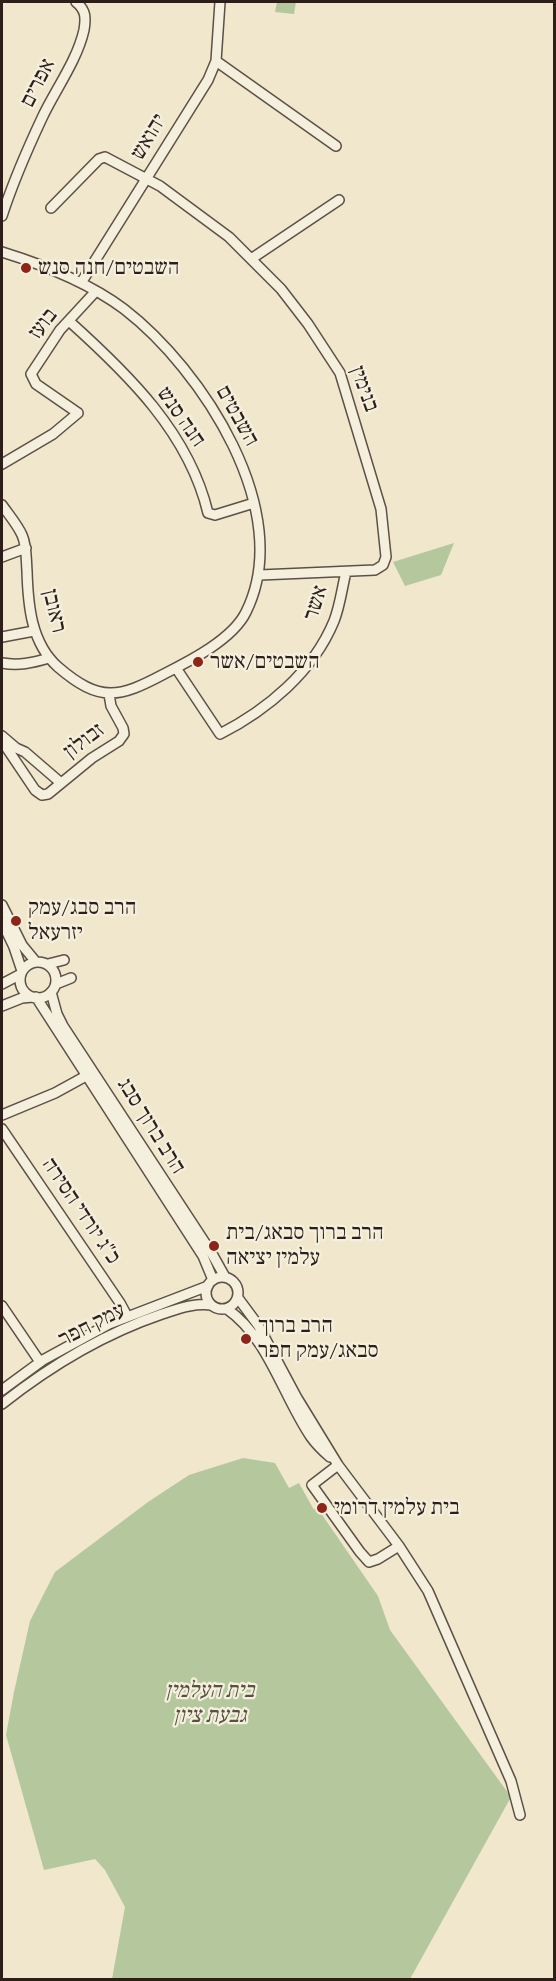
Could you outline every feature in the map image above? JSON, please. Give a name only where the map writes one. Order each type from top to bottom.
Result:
[{"type":"street","name":"אפרים","points":[[2,216],[11,188],[83,33],[86,18],[83,8],[76,2]]},
{"type":"street","name":"יהואש","points":[[81,283],[208,80],[216,61],[220,2]]},
{"type":"street","points":[[216,61],[336,146]]},
{"type":"street","name":"בנימין","points":[[51,208],[99,159],[105,157],[160,186],[221,231],[281,289],[308,324],[340,373],[381,509],[386,557],[383,564],[375,570],[260,575]]},
{"type":"street","points":[[251,259],[339,200]]},
{"type":"street","name":"השבטים","points":[[2,252],[36,262],[81,283],[123,308],[152,332],[191,376],[222,421],[244,473],[254,503],[260,540],[260,575],[246,613],[233,630],[213,646],[176,668]]},
{"type":"street","name":"בועז","points":[[2,464],[53,434],[78,414],[36,384],[31,375],[60,330],[96,291]]},
{"type":"street","name":"חנה סנש","points":[[69,321],[124,374],[177,437],[198,479],[208,513],[215,515],[254,503]]},
{"type":"street","name":"ראובן","points":[[2,505],[22,536],[26,548],[27,580],[34,631],[49,658],[79,682],[96,691],[109,694]]},
{"type":"street","points":[[2,557],[26,548]]},
{"type":"street","name":"אשר","points":[[176,668],[220,734],[245,721],[284,690],[309,663],[334,621],[346,572]]},
{"type":"street","points":[[2,637],[34,631]]},
{"type":"street","points":[[2,663],[27,664],[49,658]]},
{"type":"street","points":[[109,694],[121,694],[138,688],[176,668]]},
{"type":"street","name":"זבולון","points":[[2,741],[35,790],[42,795],[48,794],[92,758],[119,741],[124,734],[111,706],[109,694]]},
{"type":"street","name":"זבולון","points":[[2,735],[61,783]]},
{"type":"street","points":[[2,905],[22,945],[36,962]]},
{"type":"street","points":[[2,922],[14,947],[22,973],[22,988],[35,997]]},
{"type":"street","points":[[2,984],[22,973],[28,965],[36,962],[48,964],[64,960]]},
{"type":"street","points":[[48,964],[54,971],[54,988]]},
{"type":"street","points":[[2,1006],[22,998],[44,996],[71,978]]},
{"type":"street","name":"הרב ברוך סבג","points":[[54,988],[57,1014],[63,1026],[225,1277]]},
{"type":"street","name":"הרב ברוך סבג","points":[[35,997],[202,1256],[210,1283]]},
{"type":"street","points":[[2,1115],[55,1093],[86,1076]]},
{"type":"street","name":"כ\"ג יורדי הסירה","points":[[2,1129],[127,1316]]},
{"type":"street","points":[[225,1277],[236,1284],[238,1299],[227,1309],[218,1309],[211,1305],[206,1294],[210,1283],[225,1277]]},
{"type":"street","name":"עמק חפר","points":[[2,1390],[40,1362],[79,1340],[127,1316],[210,1283]]},
{"type":"street","points":[[238,1299],[258,1325],[297,1398],[338,1465],[399,1546],[428,1591],[511,1781],[520,1815]]},
{"type":"street","name":"עמק חפר","points":[[2,1404],[49,1370],[113,1334],[148,1319],[195,1304],[211,1305]]},
{"type":"street","points":[[2,1306],[40,1362]]},
{"type":"street","points":[[227,1309],[254,1334],[312,1439],[338,1465]]},
{"type":"street","points":[[338,1465],[312,1485],[360,1552],[369,1562],[399,1546]]},
{"type":"green space","points":[[277,2],[296,2],[294,14],[275,12]]},
{"type":"green space","points":[[454,543],[441,575],[405,586],[393,562]]},
{"type":"green space","name":"בית העלמין גבעת ציון","points":[[243,1458],[275,1463],[289,1488],[299,1483],[314,1510],[316,1506],[378,1596],[390,1630],[511,1797],[410,1979],[112,1979],[125,1907],[105,1870],[95,1859],[44,1870],[6,1735],[30,1621],[55,1572],[148,1502],[189,1475]]},
{"type":"place","name":"השבטים/חנה סנש","points":[[26,268]]},
{"type":"place","name":"השבטים/אשר","points":[[198,662]]},
{"type":"place","name":"הרב סבג/עמק יזרעאל","points":[[16,921]]},
{"type":"place","name":"הרב ברוך סבאג/בית עלמין יציאה","points":[[214,1246]]},
{"type":"place","name":"הרב ברוך סבאג/עמק חפר","points":[[246,1339]]},
{"type":"place","name":"בית עלמין דרומי","points":[[322,1508]]}]
